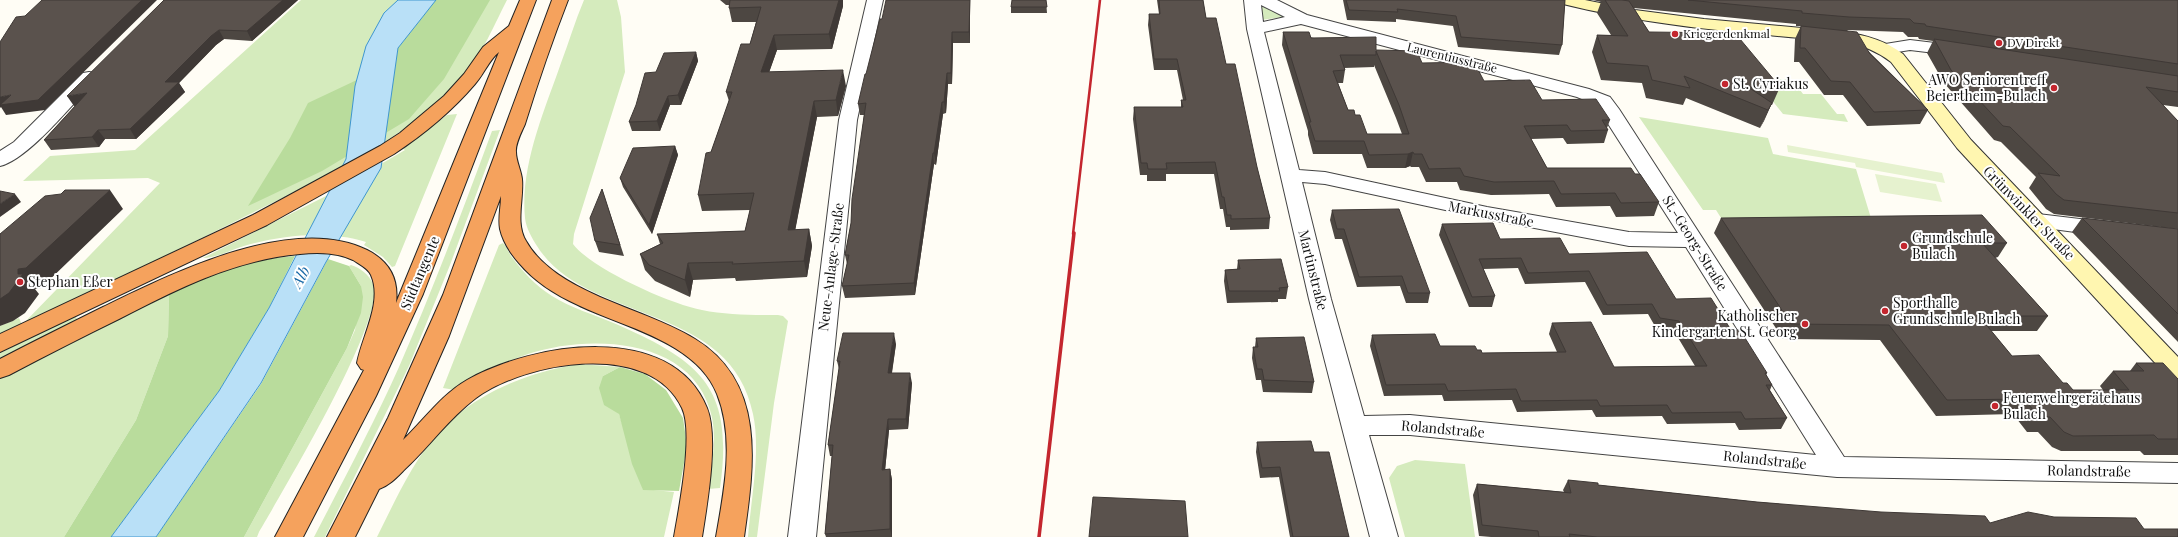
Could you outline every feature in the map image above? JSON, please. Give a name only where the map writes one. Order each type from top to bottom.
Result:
[{"type":"highway","name":"Südtangente","points":[[289,537],[364,396],[412,294],[528,0]]},
{"type":"highway","points":[[341,537],[367,489],[405,411],[454,298],[506,151],[528,83],[560,0]]},
{"type":"highway","points":[[0,369],[75,319],[252,223],[335,180],[386,150],[433,116],[452,100],[471,78],[489,51],[515,30]]},
{"type":"highway","points":[[506,151],[512,184],[509,211],[515,241],[538,270],[553,282],[585,300],[676,338],[701,355],[720,374],[734,404],[740,436],[737,490],[730,537]]},
{"type":"highway","points":[[0,344],[75,319],[164,286],[214,265],[261,251],[323,246],[341,248],[366,258],[381,272],[386,289],[386,301],[370,358],[364,396]]},
{"type":"highway","points":[[367,489],[416,443],[444,410],[477,385],[541,361],[583,355],[625,357],[644,362],[660,369],[686,391],[695,408],[699,431],[688,537]]},
{"type":"street","name":"Neue-Anlage-Straße","points":[[802,537],[848,120],[875,0]]},
{"type":"street","name":"Martinstraße","points":[[1252,0],[1256,29],[1320,300],[1384,537]]},
{"type":"street","name":"Laurentiusstraße","points":[[1264,0],[1301,19],[1510,73],[1583,93],[1603,101]]},
{"type":"street","points":[[1565,0],[1615,12],[1669,22],[1844,37],[1858,39],[1886,49],[1910,45],[1974,53]]},
{"type":"street","name":"Laurentiusstraße","points":[[1256,29],[1301,19]]},
{"type":"street","name":"Grünwinkler Straße","points":[[1886,49],[1904,66],[1969,149],[2178,372]]},
{"type":"street","points":[[0,160],[21,146],[99,68]]},
{"type":"street","name":"St.-Georg-Straße","points":[[1603,101],[1610,109],[1837,467]]},
{"type":"street","name":"Markusstraße","points":[[1291,176],[1325,178],[1487,213],[1629,239],[1693,240]]},
{"type":"street","points":[[2038,222],[2124,231]]},
{"type":"street","name":"Rolandstraße","points":[[1354,426],[1410,425],[1837,467],[2178,473]]},
{"type":"green space","points":[[301,0],[507,0],[478,56],[464,76],[434,105],[387,141],[309,185],[0,336],[0,326],[19,318],[22,325],[160,183],[148,178],[23,181],[50,156],[135,150]]},
{"type":"green space","points":[[436,0],[490,0],[444,79],[409,119],[322,171],[248,206],[290,138],[308,103],[395,62],[398,48]]},
{"type":"green space","points":[[584,0],[617,0],[621,17],[625,72],[574,234],[573,244],[583,254],[614,274],[671,301],[711,312],[778,315],[783,316],[788,321],[774,403],[757,537],[748,537],[755,475],[755,428],[753,414],[739,378],[717,351],[688,332],[588,289],[559,271],[537,246],[527,225],[525,218],[524,198],[526,179],[535,139]]},
{"type":"green space","points":[[1260,5],[1284,16],[1284,17],[1261,20]]},
{"type":"green space","points":[[1755,79],[1792,79],[1803,94],[1821,94],[1837,114],[1844,114],[1848,122],[1783,114]]},
{"type":"green space","points":[[457,114],[395,266],[392,267],[383,257],[364,245],[366,242],[351,238],[321,235],[305,235],[274,239],[244,246],[213,257],[203,258],[328,195],[405,150],[403,149],[447,115]]},
{"type":"green space","points":[[1639,117],[1768,138],[1773,154],[1856,169],[1874,228],[1730,232],[1716,210],[1703,210]]},
{"type":"green space","points":[[500,130],[450,265],[409,366],[325,537],[314,537],[368,432],[399,367],[424,308],[492,131]]},
{"type":"green space","points":[[1787,145],[1942,173],[1945,183],[1856,167],[1855,163],[1788,152]]},
{"type":"green space","points":[[1875,174],[1936,184],[1942,202],[1880,192]]},
{"type":"green space","points":[[503,243],[520,267],[546,292],[567,304],[646,338],[671,352],[691,366],[706,383],[716,403],[722,426],[723,454],[720,488],[708,489],[714,429],[710,410],[699,386],[681,368],[659,355],[634,347],[606,344],[579,344],[552,348],[528,354],[509,361],[455,390],[443,388],[499,245]]},
{"type":"green space","points":[[295,256],[269,308],[219,391],[111,537],[64,537],[136,420],[168,336],[169,294],[199,280],[246,264]]},
{"type":"green space","points":[[328,259],[349,266],[361,286],[363,297],[361,313],[347,348],[244,537],[156,537],[261,384]]},
{"type":"green space","points":[[351,265],[364,272],[373,284],[373,303],[364,332],[330,406],[257,537],[244,537],[347,348],[355,330],[361,286],[349,266]]},
{"type":"green space","points":[[169,294],[168,336],[136,420],[64,537],[0,537],[0,378],[55,349],[58,350]]},
{"type":"green space","points":[[75,316],[78,320],[0,359],[0,353]]},
{"type":"green space","points":[[578,364],[620,367],[603,376],[619,414],[643,489],[674,492],[664,537],[377,537],[397,496],[420,456],[438,432],[447,424],[469,406],[513,382],[545,371]]},
{"type":"green space","points":[[620,367],[645,374],[666,390],[683,418],[687,446],[679,491],[643,490],[632,464],[619,414],[604,405],[599,388],[603,376]]},
{"type":"green space","points":[[1415,460],[1465,464],[1475,537],[1405,537],[1389,478],[1397,466]]},
{"type":"water","name":"Alb","points":[[398,0],[436,0],[398,48],[381,168],[326,262],[261,383],[156,537],[111,537],[219,391],[269,308],[346,159],[355,86],[366,46],[384,13]]},
{"type":"building","points":[[42,0],[142,0],[38,100],[0,105],[11,95],[0,97],[0,42],[16,17],[25,16]]},
{"type":"building","points":[[164,0],[283,0],[247,31],[219,30],[211,36],[165,82],[179,82],[130,129],[98,130],[92,137],[44,140],[87,93],[67,96]]},
{"type":"building","points":[[730,0],[839,0],[829,34],[774,35],[761,72],[843,70],[836,100],[814,101],[788,230],[809,229],[804,261],[732,264],[733,262],[688,263],[685,280],[649,265],[640,254],[663,243],[657,234],[745,231],[754,193],[698,195],[706,153],[711,152],[732,92],[726,92],[741,44],[750,44],[761,7],[729,8]]},
{"type":"building","points":[[886,0],[970,0],[969,32],[952,32],[951,73],[947,73],[944,102],[942,102],[933,153],[914,283],[842,286],[849,255],[845,255],[851,223],[852,199],[866,103],[858,104]]},
{"type":"building","points":[[1012,0],[1046,0],[1047,7],[1011,7]]},
{"type":"building","points":[[1159,0],[1203,0],[1206,18],[1216,18],[1226,64],[1235,64],[1257,167],[1270,218],[1231,219],[1231,215],[1227,215],[1215,162],[1166,163],[1167,169],[1148,169],[1147,163],[1141,163],[1134,107],[1183,107],[1181,100],[1186,100],[1177,59],[1154,59],[1149,14],[1160,14]]},
{"type":"building","points":[[1346,0],[1565,0],[1562,45],[1461,37],[1456,16],[1397,9],[1398,12],[1349,10]]},
{"type":"building","points":[[1605,0],[1629,1],[1649,32],[1735,33],[1780,87],[1748,87],[1772,103],[1768,110],[1684,76],[1690,88],[1652,80],[1648,66],[1607,63],[1597,35],[1628,36]]},
{"type":"building","points":[[1688,0],[2178,0],[2178,64],[1926,26],[1925,24],[1914,23],[1910,19],[1849,17],[1802,13],[1802,11]]},
{"type":"building","points":[[1801,26],[1857,32],[1870,54],[1928,110],[1874,112],[1850,82],[1831,81],[1805,48],[1800,48]]},
{"type":"building","points":[[1283,32],[1309,32],[1311,38],[1376,37],[1376,50],[1417,51],[1422,63],[1474,62],[1484,81],[1530,80],[1542,100],[1596,99],[1610,120],[1602,120],[1608,130],[1571,131],[1567,125],[1524,126],[1547,168],[1631,168],[1635,174],[1640,174],[1659,202],[1621,203],[1615,193],[1561,194],[1554,181],[1494,182],[1464,176],[1460,168],[1429,169],[1422,154],[1414,154],[1413,152],[1408,154],[1369,155],[1364,141],[1315,141],[1309,122],[1311,122]],"holes":[[[1376,51],[1399,105],[1409,134],[1367,134],[1360,115],[1355,115],[1354,110],[1348,110],[1333,71],[1345,70],[1340,55],[1376,55]]]},
{"type":"building","points":[[1934,39],[2178,76],[2178,92],[2146,87],[2178,121],[2178,213],[2064,200],[2056,194],[2038,173],[2060,176],[2010,127],[2003,126],[1951,70]]},
{"type":"building","points":[[696,52],[678,95],[668,96],[657,121],[629,122],[636,105],[645,73],[656,72],[664,53]]},
{"type":"building","points":[[675,146],[649,225],[620,178],[633,148]]},
{"type":"building","points":[[602,189],[620,245],[595,241],[590,218]]},
{"type":"building","points":[[65,190],[110,190],[26,268],[18,269],[18,274],[23,274],[9,293],[0,299],[0,234],[45,196],[61,194]]},
{"type":"building","points":[[0,191],[15,194],[0,204]]},
{"type":"building","points":[[1399,209],[1430,293],[1408,293],[1402,276],[1359,277],[1344,229],[1337,229],[1332,210]]},
{"type":"building","points":[[1982,215],[2007,243],[1982,243],[2048,316],[1979,316],[2012,356],[2039,355],[2063,383],[2067,383],[2073,390],[2129,390],[2113,371],[2144,371],[2136,363],[2163,363],[2178,379],[2178,439],[2158,439],[2154,435],[2073,436],[2064,432],[2050,417],[2039,417],[2024,399],[1947,400],[1889,325],[1791,324],[1721,218]]},
{"type":"building","points":[[2082,218],[2178,229],[2178,314]]},
{"type":"building","points":[[1493,223],[1500,239],[1560,238],[1569,254],[1647,252],[1676,299],[1711,298],[1731,330],[1740,330],[1767,373],[1765,373],[1772,385],[1766,385],[1787,418],[1745,419],[1741,412],[1672,413],[1667,405],[1600,406],[1597,400],[1521,401],[1516,389],[1448,391],[1445,384],[1386,385],[1372,335],[1435,334],[1440,346],[1475,346],[1477,350],[1481,350],[1482,353],[1566,352],[1552,323],[1591,322],[1614,367],[1707,366],[1679,321],[1660,318],[1652,304],[1607,305],[1589,271],[1528,273],[1521,258],[1479,259],[1495,296],[1472,297],[1442,224]]},
{"type":"building","points":[[1281,259],[1288,287],[1279,288],[1280,291],[1229,291],[1225,270],[1240,269],[1238,260]]},
{"type":"building","points":[[843,333],[894,333],[888,373],[910,373],[906,419],[888,419],[882,470],[890,469],[890,529],[825,534],[833,445],[828,445],[840,361],[837,361]]},
{"type":"building","points":[[1304,337],[1314,382],[1264,380],[1262,369],[1257,369],[1253,347],[1258,347],[1256,338]]},
{"type":"building","points":[[1311,441],[1314,452],[1329,452],[1349,537],[1293,537],[1280,467],[1262,468],[1257,442]]},
{"type":"building","points":[[1568,480],[1598,483],[1598,485],[1757,502],[1881,512],[1985,516],[1990,523],[2028,512],[2054,517],[2136,518],[2144,529],[2178,529],[2178,537],[1597,537],[1569,534],[1570,537],[1539,537],[1538,531],[1482,525],[1477,484],[1571,493]]},
{"type":"building","points":[[1093,497],[1185,501],[1188,537],[1089,537]]},
{"type":"railway","points":[[1073,234],[1100,0]]},
{"type":"railway","points":[[1039,537],[1074,233]]},
{"type":"place","name":"Kriegerdenkmal","points":[[1675,34]]},
{"type":"place","name":"DV Direkt","points":[[1999,43]]},
{"type":"place","name":"St. Cyriakus","points":[[1725,84]]},
{"type":"place","name":"AWO Seniorentreff Beiertheim-Bulach","points":[[2054,88]]},
{"type":"place","name":"Grundschule Bulach","points":[[1904,246]]},
{"type":"place","name":"Stephan Eßer","points":[[20,282]]},
{"type":"place","name":"Sporthalle Grundschule Bulach","points":[[1885,311]]},
{"type":"place","name":"Katholischer Kindergarten St. Georg","points":[[1805,324]]},
{"type":"place","name":"Feuerwehrgerätehaus Bulach","points":[[1995,406]]}]
